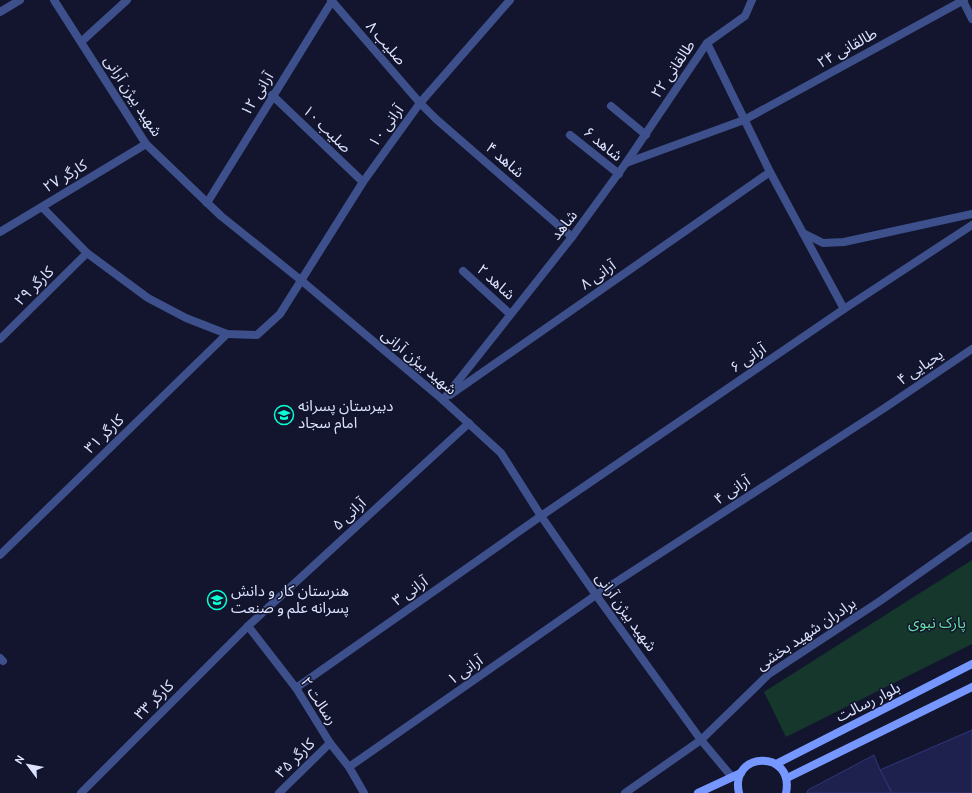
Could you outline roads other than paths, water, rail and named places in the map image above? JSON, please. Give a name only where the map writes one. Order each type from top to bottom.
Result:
[{"type":"main road","name":"بلوار رسالت","points":[[776,764],[972,664]]},
{"type":"main road","points":[[787,778],[972,687]]},
{"type":"main road","points":[[698,793],[741,773],[746,767],[756,761],[761,760],[776,764],[782,770],[787,778],[786,793]]},
{"type":"main road","points":[[739,793],[738,787],[741,773]]},
{"type":"street","points":[[0,12],[20,0]]},
{"type":"street","name":"شهید بیژن آرانی","points":[[54,0],[146,144],[221,216],[302,281],[443,400],[501,453],[541,516],[596,595],[701,740],[732,777]]},
{"type":"street","points":[[81,42],[127,0]]},
{"type":"street","name":"صلیب ۸","points":[[331,0],[420,103]]},
{"type":"street","name":"آرانی ۱۲","points":[[207,203],[331,0]]},
{"type":"street","name":"آرانی ۱۰","points":[[42,207],[87,253],[148,298],[186,318],[227,334],[257,335],[280,314],[363,182],[420,103],[510,0]]},
{"type":"street","name":"طالقانی ۲۲","points":[[626,163],[707,43],[745,16],[752,0]]},
{"type":"street","points":[[963,0],[972,19]]},
{"type":"street","name":"طالقانی ۲۴","points":[[744,120],[963,0]]},
{"type":"street","points":[[707,43],[770,172],[844,309]]},
{"type":"street","name":"صلیب ۱۰","points":[[272,96],[363,182]]},
{"type":"street","name":"شاهد ۴","points":[[420,103],[436,119],[572,237]]},
{"type":"street","points":[[611,106],[646,135]]},
{"type":"street","points":[[626,163],[744,120]]},
{"type":"street","name":"شاهد ۶","points":[[570,135],[619,174]]},
{"type":"street","name":"کارگر ۲۷","points":[[0,232],[146,144]]},
{"type":"street","name":"شاهد","points":[[443,400],[572,237],[626,163]]},
{"type":"street","name":"آرانی ۸","points":[[443,400],[770,172]]},
{"type":"street","points":[[803,233],[823,243],[844,242],[972,214]]},
{"type":"street","name":"آرانی ۶","points":[[541,516],[844,309],[972,225]]},
{"type":"street","name":"کارگر ۲۹","points":[[0,339],[87,253]]},
{"type":"street","name":"شاهد ۲","points":[[463,271],[510,314]]},
{"type":"street","name":"کارگر ۳۱","points":[[0,555],[227,334]]},
{"type":"street","name":"یحیایی ۴","points":[[883,409],[972,349]]},
{"type":"street","name":"آرانی ۴","points":[[596,595],[883,409]]},
{"type":"street","name":"آرانی ۵","points":[[248,626],[469,424]]},
{"type":"street","name":"آرانی ۳","points":[[296,688],[541,516]]},
{"type":"street","name":"برادران شهید بخشی","points":[[625,793],[701,740],[769,674],[880,601],[972,536]]},
{"type":"street","name":"آرانی ۱","points":[[349,768],[596,595]]},
{"type":"street","name":"رسالت ۲","points":[[248,626],[296,688],[330,743],[349,768],[364,793]]},
{"type":"street","name":"کارگر ۳۳","points":[[81,793],[248,626]]},
{"type":"street","name":"کارگر ۳۵","points":[[279,793],[330,743]]},
{"type":"place","name":"دبیرستان پسرانه امام سجاد","points":[[284,415]]},
{"type":"place","name":"هنرستان کار و دانش پسرانه علم و صنعت","points":[[217,600]]},
{"type":"park label","name":"پارک نبوی","points":[[937,623]]}]
